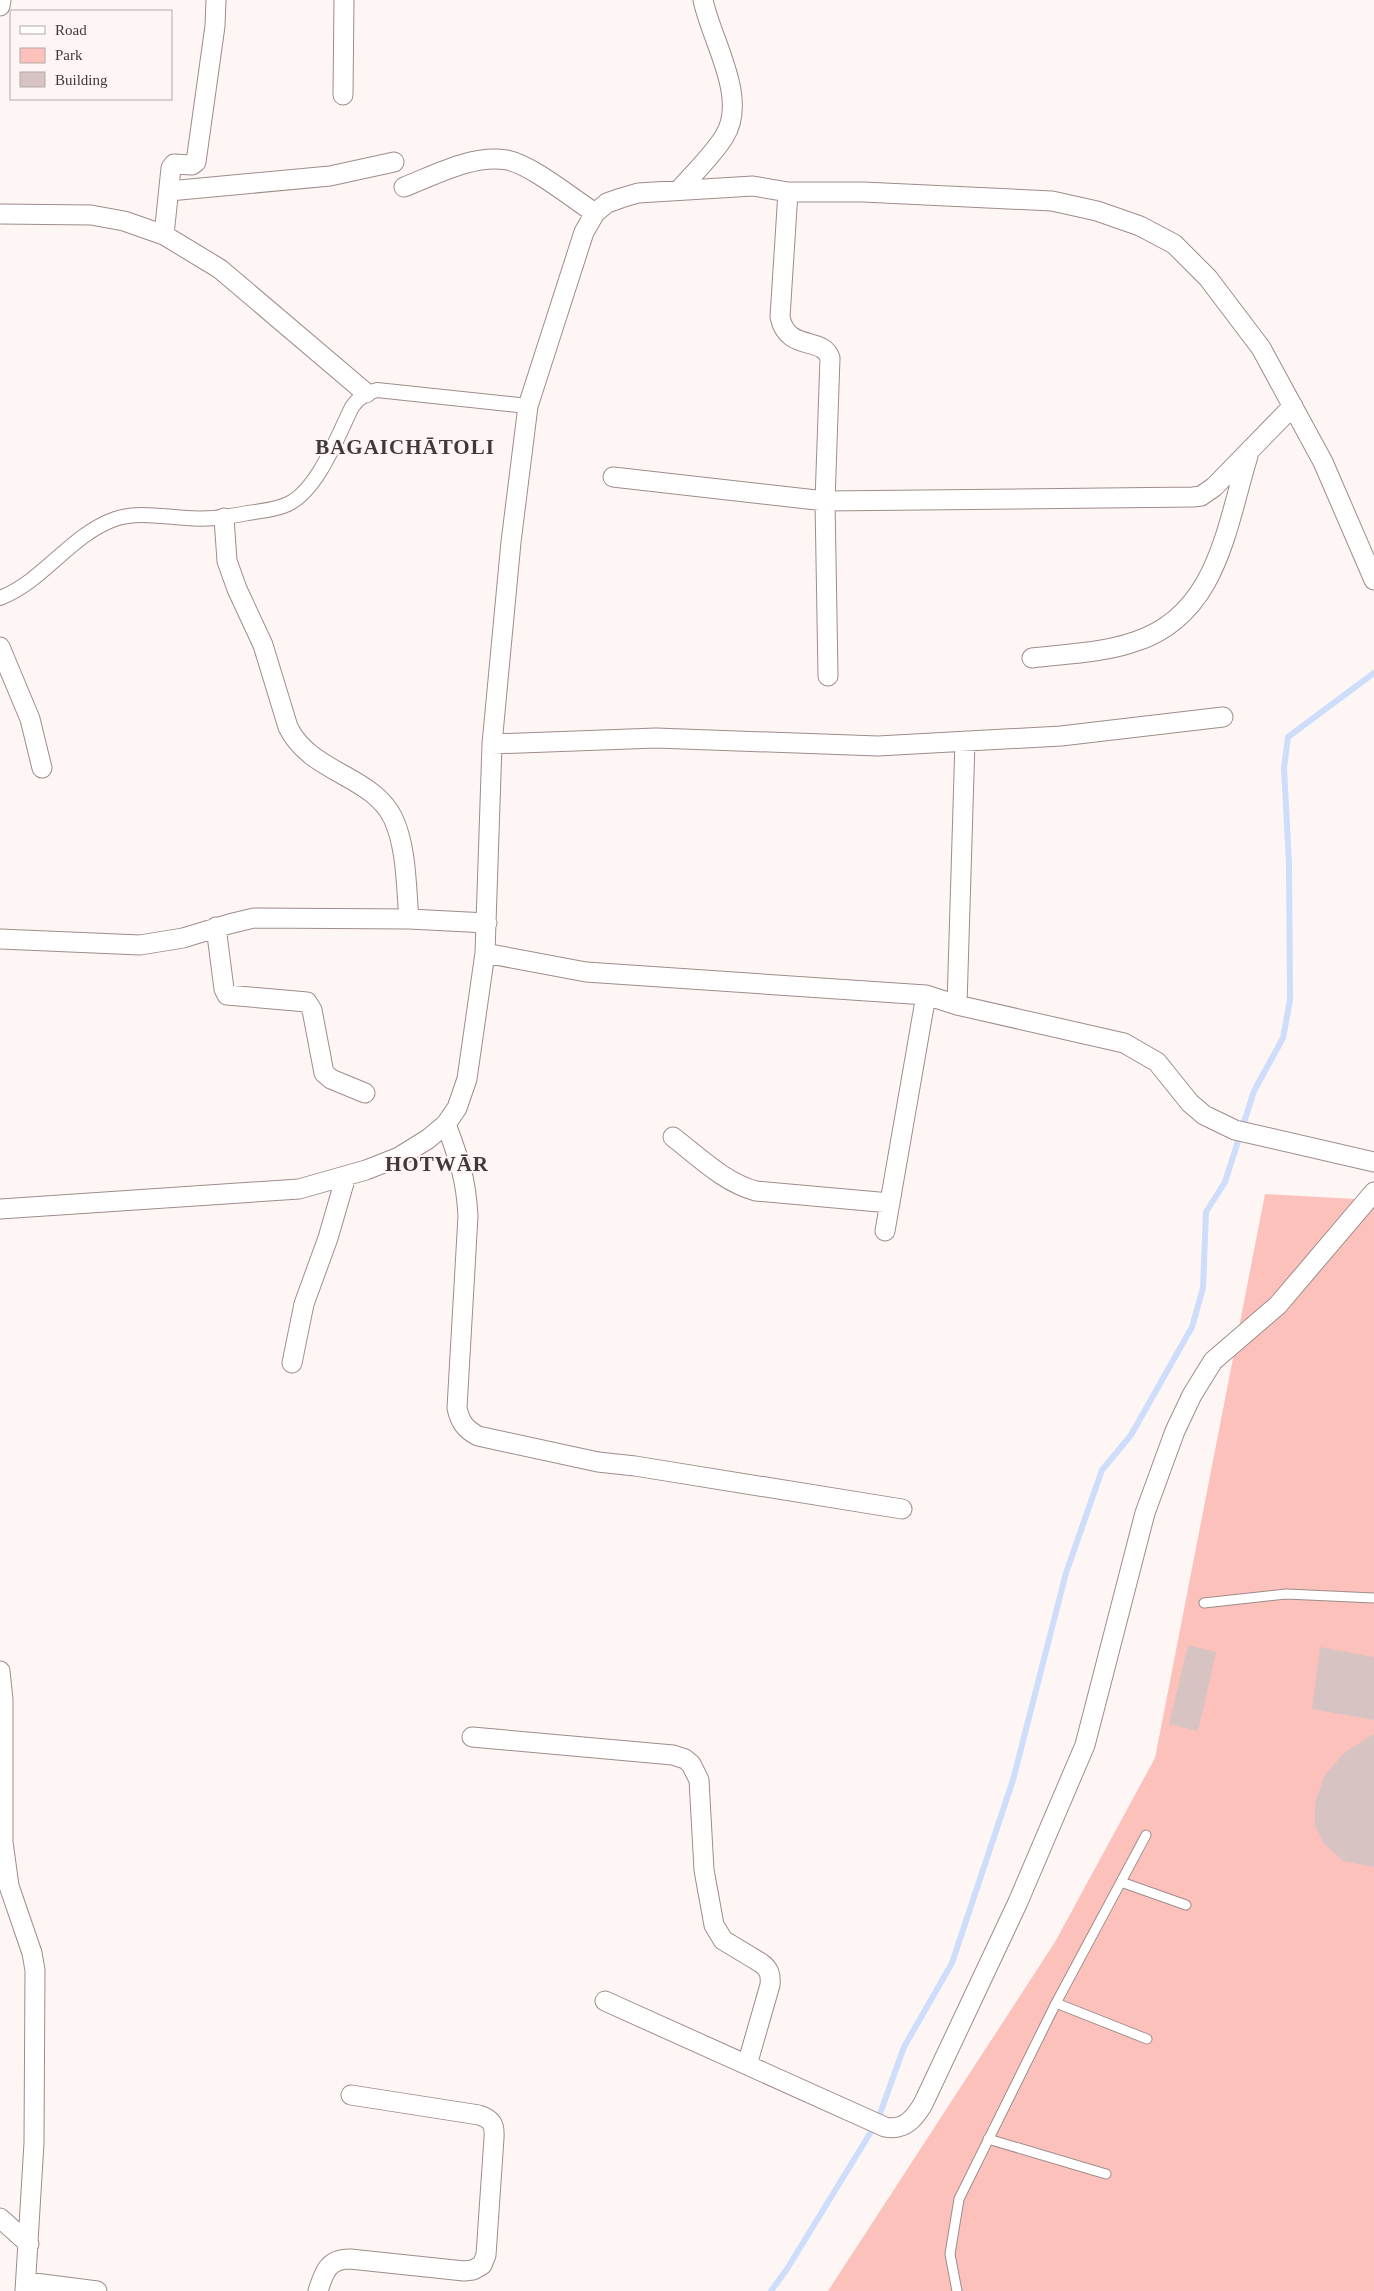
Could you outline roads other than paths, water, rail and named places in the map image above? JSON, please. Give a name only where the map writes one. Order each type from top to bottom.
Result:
[{"type":"street","points":[[0,6],[1,0]]},
{"type":"street","points":[[164,235],[172,165],[179,163],[194,165],[196,162],[215,26],[216,0]]},
{"type":"street","points":[[343,95],[344,0]]},
{"type":"street","points":[[679,190],[724,138],[733,116],[727,73],[703,0]]},
{"type":"street","points":[[404,187],[464,164],[490,160],[507,160],[530,171],[595,214]]},
{"type":"street","points":[[169,191],[330,176],[394,162]]},
{"type":"street","points":[[0,1210],[299,1189],[346,1176],[399,1157],[428,1139],[446,1124],[457,1108],[467,1079],[486,953],[492,744],[511,542],[528,406],[584,232],[595,214],[607,204],[638,193],[753,186],[788,192],[863,192],[1052,201],[1097,211],[1140,226],[1174,244],[1208,278],[1261,348],[1323,462],[1374,580]]},
{"type":"street","points":[[788,192],[780,317],[782,325],[789,336],[824,350],[830,358],[825,502],[828,676]]},
{"type":"street","points":[[0,214],[91,214],[124,221],[164,235],[220,269],[366,393]]},
{"type":"street","points":[[0,598],[13,593],[30,581],[66,549],[97,526],[118,518],[137,514],[207,520],[279,508],[302,495],[318,473],[352,407],[358,398],[366,393],[377,390],[528,406]]},
{"type":"street","points":[[613,477],[825,502],[1192,497],[1200,496],[1214,488],[1293,406]]},
{"type":"street","points":[[1032,658],[1134,642],[1159,632],[1178,618],[1206,586],[1217,560],[1249,452]]},
{"type":"street","points":[[224,518],[225,548],[231,574],[263,645],[288,727],[293,737],[306,751],[331,770],[371,792],[379,799],[392,817],[402,852],[409,919]]},
{"type":"street","points":[[0,647],[30,719],[42,768]]},
{"type":"street","points":[[492,744],[656,738],[878,746],[1061,736],[1223,717]]},
{"type":"street","points":[[957,1005],[965,741]]},
{"type":"street","points":[[0,939],[140,945],[183,938],[216,927],[254,918],[409,919],[487,923]]},
{"type":"street","points":[[216,927],[224,989],[227,995],[307,1002],[312,1010],[324,1073],[331,1079],[365,1093]]},
{"type":"street","points":[[486,953],[586,972],[926,995],[957,1005],[1130,1046],[1157,1062],[1190,1104],[1245,1132],[1374,1162]]},
{"type":"street","points":[[885,1231],[926,995]]},
{"type":"street","points":[[446,1124],[463,1168],[468,1216],[457,1408],[460,1419],[469,1432],[478,1436],[598,1462],[635,1466],[902,1509]]},
{"type":"street","points":[[673,1137],[732,1182],[744,1188],[756,1191],[890,1203]]},
{"type":"street","points":[[292,1363],[304,1304],[328,1238],[346,1176]]},
{"type":"street","points":[[605,2001],[877,2123],[891,2128],[904,2126],[917,2115],[1060,1806],[1085,1745],[1145,1513],[1175,1431],[1192,1395],[1213,1361],[1278,1305],[1374,1192]]},
{"type":"street","points":[[0,1671],[3,1700],[3,1842],[6,1869],[16,1910],[32,1953],[35,1970],[34,2143],[26,2286],[97,2291]]},
{"type":"street","points":[[472,1737],[673,1755],[685,1759],[692,1764],[699,1780],[704,1870],[714,1925],[723,1940],[761,1963],[766,1967],[770,1975],[770,1985],[747,2065]]},
{"type":"street","points":[[318,2291],[328,2266],[336,2260],[350,2259],[464,2271],[478,2268],[486,2255],[494,2138],[494,2124],[491,2120],[479,2115],[351,2095]]},
{"type":"street","points":[[0,2218],[29,2244]]},
{"type":"lane","points":[[1204,1602],[1286,1594],[1374,1598]]},
{"type":"lane","points":[[957,2291],[950,2254],[959,2199],[1056,2003],[1146,1835]]},
{"type":"lane","points":[[1120,1882],[1186,1905]]},
{"type":"lane","points":[[1056,2003],[1147,2039]]},
{"type":"lane","points":[[988,2139],[1106,2174]]},
{"type":"waterway","points":[[771,2291],[787,2269],[877,2122],[904,2047],[952,1963],[1013,1780],[1066,1573],[1102,1470],[1131,1435],[1192,1327],[1203,1288],[1206,1212],[1225,1182],[1254,1091],[1283,1038],[1290,1000],[1289,864],[1284,768],[1288,737],[1374,673]]},
{"type":"district","name":"BAGAICHĀTOLI","points":[[405,447]]},
{"type":"district","name":"HOTWĀR","points":[[437,1164]]}]
